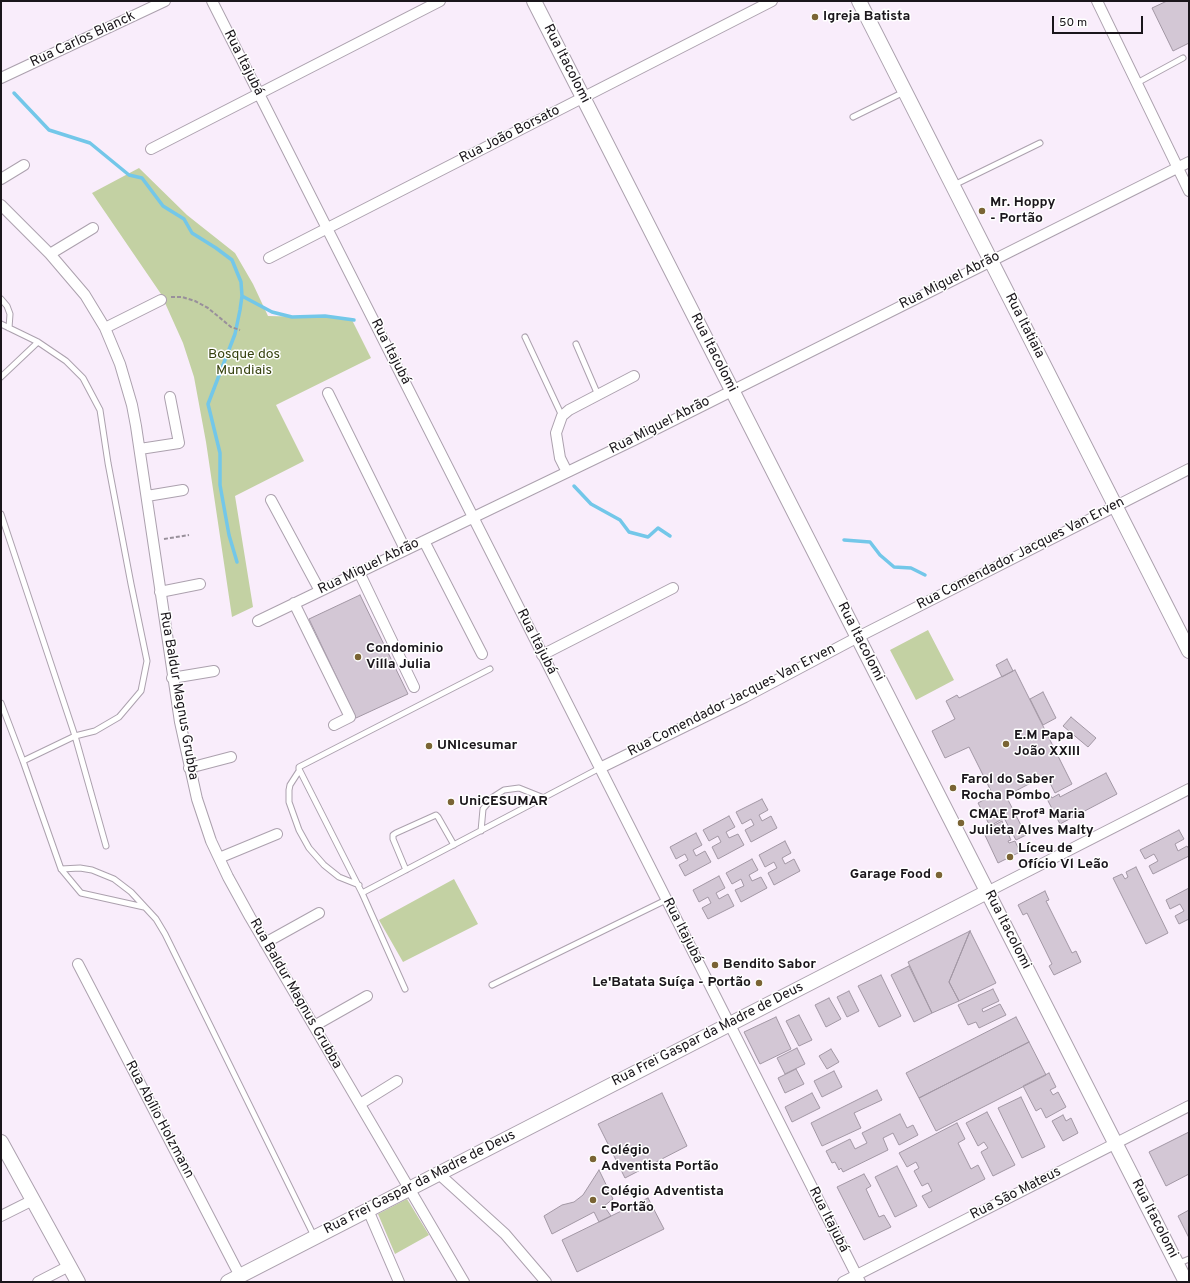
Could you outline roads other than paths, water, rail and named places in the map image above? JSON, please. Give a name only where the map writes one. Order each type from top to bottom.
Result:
[{"type":"main road","name":"Rua Itacolomi","points":[[534,1],[1115,1143],[1183,1262],[1186,1282]]},
{"type":"main road","name":"Rua Itatiaia","points":[[859,1],[1189,651]]},
{"type":"main road","name":"Rua Frei Gaspar da Madre de Deus","points":[[234,1279],[987,892]]},
{"type":"main road","points":[[1,1142],[78,1282]]},
{"type":"street","name":"Rua Carlos Blanck","points":[[1,78],[165,1]]},
{"type":"street","name":"Rua Itajubá","points":[[212,1],[858,1279]]},
{"type":"street","points":[[151,149],[440,1]]},
{"type":"street","name":"Rua João Borsato","points":[[269,258],[772,1]]},
{"type":"street","points":[[1097,1],[1189,191]]},
{"type":"street","name":"Rua Miguel Abrão","points":[[258,621],[634,440],[1189,162]]},
{"type":"street","points":[[1,179],[24,165]]},
{"type":"street","name":"Rua Baldur Magnus Grubba","points":[[1,205],[50,254],[85,295],[105,328],[120,364],[132,405],[140,449],[172,678],[189,768],[204,820],[219,858],[265,943],[464,1282]]},
{"type":"street","points":[[50,254],[93,228]]},
{"type":"street","points":[[105,328],[161,300]]},
{"type":"street","points":[[567,472],[560,458],[557,445],[556,433],[562,416],[568,410],[634,376]]},
{"type":"street","points":[[328,393],[405,549]]},
{"type":"street","points":[[140,449],[179,443],[170,397]]},
{"type":"street","name":"Rua Comendador Jacques Van Erven","points":[[600,768],[745,697],[858,637],[1189,469]]},
{"type":"street","points":[[146,496],[183,490]]},
{"type":"street","points":[[271,500],[320,591]]},
{"type":"street","points":[[424,541],[482,654]]},
{"type":"street","points":[[359,572],[414,686]]},
{"type":"street","points":[[160,592],[200,584]]},
{"type":"street","points":[[542,655],[673,588]]},
{"type":"street","points":[[294,603],[350,717],[334,725]]},
{"type":"street","points":[[172,678],[214,672]]},
{"type":"street","points":[[189,768],[231,757]]},
{"type":"street","name":"Rua Frei Gaspar da Madre de Deus","points":[[987,892],[1189,789]]},
{"type":"street","points":[[219,858],[277,834]]},
{"type":"street","points":[[265,943],[319,913]]},
{"type":"street","name":"Rua Abílio Holzmann","points":[[78,964],[234,1279]]},
{"type":"street","points":[[314,1026],[366,996]]},
{"type":"street","points":[[360,1104],[397,1081]]},
{"type":"street","name":"Rua São Mateus","points":[[844,1282],[858,1279],[1115,1143],[1189,1106]]},
{"type":"street","points":[[439,1174],[496,1225],[546,1282]]},
{"type":"street","points":[[1,1216],[33,1200]]},
{"type":"street","points":[[368,1210],[399,1282]]},
{"type":"street","points":[[38,1282],[70,1266]]},
{"type":"lane","points":[[1137,84],[1184,58]]},
{"type":"lane","points":[[853,117],[905,92]]},
{"type":"lane","points":[[953,186],[1040,143]]},
{"type":"lane","points":[[1,299],[7,306],[10,314],[9,328]]},
{"type":"lane","points":[[1,324],[38,342],[66,361],[83,378],[100,410],[130,584],[147,661],[141,691],[119,717],[95,731],[75,736],[23,760]]},
{"type":"lane","points":[[525,337],[562,416]]},
{"type":"lane","points":[[1,377],[38,342]]},
{"type":"lane","points":[[576,344],[598,395]]},
{"type":"lane","points":[[1,514],[75,736],[106,846]]},
{"type":"lane","points":[[359,885],[339,877],[324,865],[309,848],[299,830],[289,802],[289,790],[290,785],[299,771],[299,767],[490,669]]},
{"type":"lane","points":[[1,703],[62,869],[81,894],[144,907]]},
{"type":"lane","name":"Rua Comendador Jacques Van Erven","points":[[362,892],[600,768]]},
{"type":"lane","points":[[299,771],[359,885],[405,989]]},
{"type":"lane","points":[[481,831],[483,809],[493,797],[504,790],[519,788],[544,798]]},
{"type":"lane","points":[[406,870],[393,839],[393,835],[396,833],[436,815],[454,845]]},
{"type":"lane","points":[[62,869],[80,868],[92,870],[114,879],[131,892],[156,919],[165,934],[315,1237]]},
{"type":"lane","points":[[492,985],[666,900]]},
{"type":"waterway","points":[[14,93],[49,130],[90,143],[129,175],[142,178],[163,206],[184,219],[192,233],[232,260],[241,282],[242,296],[240,310],[235,334],[208,404],[220,453],[220,485],[229,535],[237,562]]},
{"type":"waterway","points":[[242,296],[272,312],[292,317],[325,316],[354,320]]},
{"type":"waterway","points":[[574,486],[591,504],[620,520],[629,532],[648,537],[658,528],[670,536]]},
{"type":"waterway","points":[[844,540],[870,542],[880,555],[894,567],[911,568],[925,575]]},
{"type":"place","name":"Igreja Batista","points":[[815,17]]},
{"type":"place","name":"Mr. Hoppy - Portão","points":[[982,211]]},
{"type":"place","name":"Condominio Villa Julia","points":[[358,657]]},
{"type":"place","name":"E.M Papa João XXIII","points":[[1006,744]]},
{"type":"place","name":"UNIcesumar","points":[[429,746]]},
{"type":"place","name":"Farol do Saber Rocha Pombo","points":[[953,788]]},
{"type":"place","name":"UniCESUMAR","points":[[451,802]]},
{"type":"place","name":"CMAE Profª Maria Julieta Alves Malty","points":[[961,823]]},
{"type":"place","name":"Líceu de Ofício Vl Leão","points":[[1010,857]]},
{"type":"place","name":"Garage Food","points":[[939,875]]},
{"type":"place","name":"Bendito Sabor","points":[[715,965]]},
{"type":"place","name":"Le'Batata Suíça - Portão","points":[[759,983]]},
{"type":"place","name":"Colégio Adventista Portão","points":[[593,1159]]},
{"type":"place","name":"Colégio Adventista - Portão","points":[[593,1200]]},
{"type":"park label","name":"Bosque dos Mundiais","points":[[244,364]]}]
